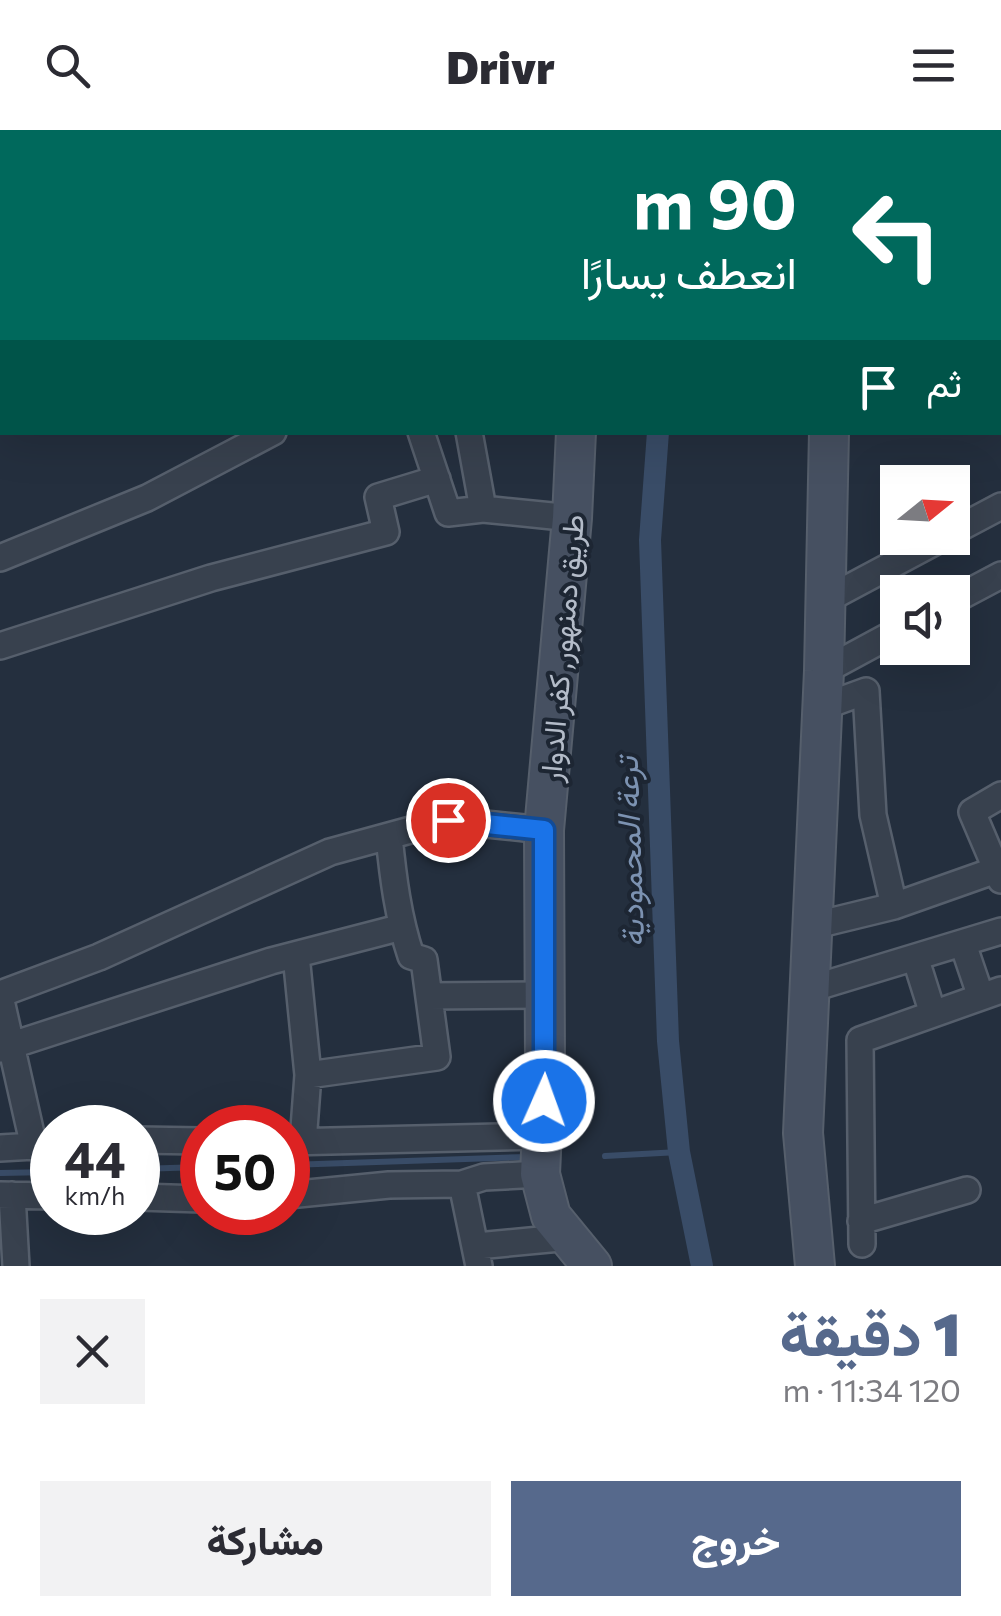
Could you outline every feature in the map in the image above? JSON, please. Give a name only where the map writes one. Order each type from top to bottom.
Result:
[{"type":"street","points":[[0,558],[147,498],[267,435]]},
{"type":"street","points":[[422,435],[448,513],[483,509],[572,518]]},
{"type":"street","points":[[470,435],[483,509]]},
{"type":"street","name":"طريق دمنهور, كفر الدوار","points":[[576,435],[544,830],[541,1155],[551,1216],[581,1252]]},
{"type":"street","points":[[816,1266],[804,1164],[829,435]]},
{"type":"street","points":[[5,637],[386,532],[378,498],[438,478]]},
{"type":"street","points":[[970,522],[1001,506]]},
{"type":"street","points":[[824,601],[910,555]]},
{"type":"street","points":[[970,592],[1001,575]]},
{"type":"street","points":[[823,689],[880,646]]},
{"type":"street","points":[[823,689],[866,692],[872,814],[894,906]]},
{"type":"street","points":[[812,926],[999,875],[972,812],[1001,795]]},
{"type":"street","points":[[30,1111],[6,1047],[0,995],[99,957],[330,852],[448,820],[544,830]]},
{"type":"street","points":[[308,1076],[436,1057],[424,960],[410,956],[389,836]]},
{"type":"street","points":[[6,1047],[296,955],[402,927]]},
{"type":"street","points":[[810,989],[916,960],[1001,931]]},
{"type":"street","points":[[963,944],[991,994],[860,1040],[862,1233],[967,1190]]},
{"type":"street","points":[[296,955],[303,990],[299,1015],[308,1076],[302,1105]]},
{"type":"street","points":[[916,960],[933,1014]]},
{"type":"street","points":[[429,996],[544,995]]},
{"type":"street","points":[[310,1143],[541,1155]]},
{"type":"street","points":[[0,1148],[30,1147]]},
{"type":"street","points":[[310,1192],[388,1184],[462,1184],[541,1155]]},
{"type":"street","points":[[462,1184],[478,1256],[581,1252]]},
{"type":"street","points":[[6,1195],[16,1266]]},
{"type":"waterway","name":"ترعة المحمودية","points":[[658,435],[650,540],[668,1041],[679,1152],[702,1266]]},
{"type":"waterway","points":[[605,1156],[679,1152]]},
{"type":"waterway","points":[[310,1164],[526,1157]]},
{"type":"waterway","points":[[160,1168],[180,1168]]},
{"type":"waterway","points":[[0,1173],[30,1172]]},
{"type":"route","points":[[448,820],[544,830],[544,1101]]}]
